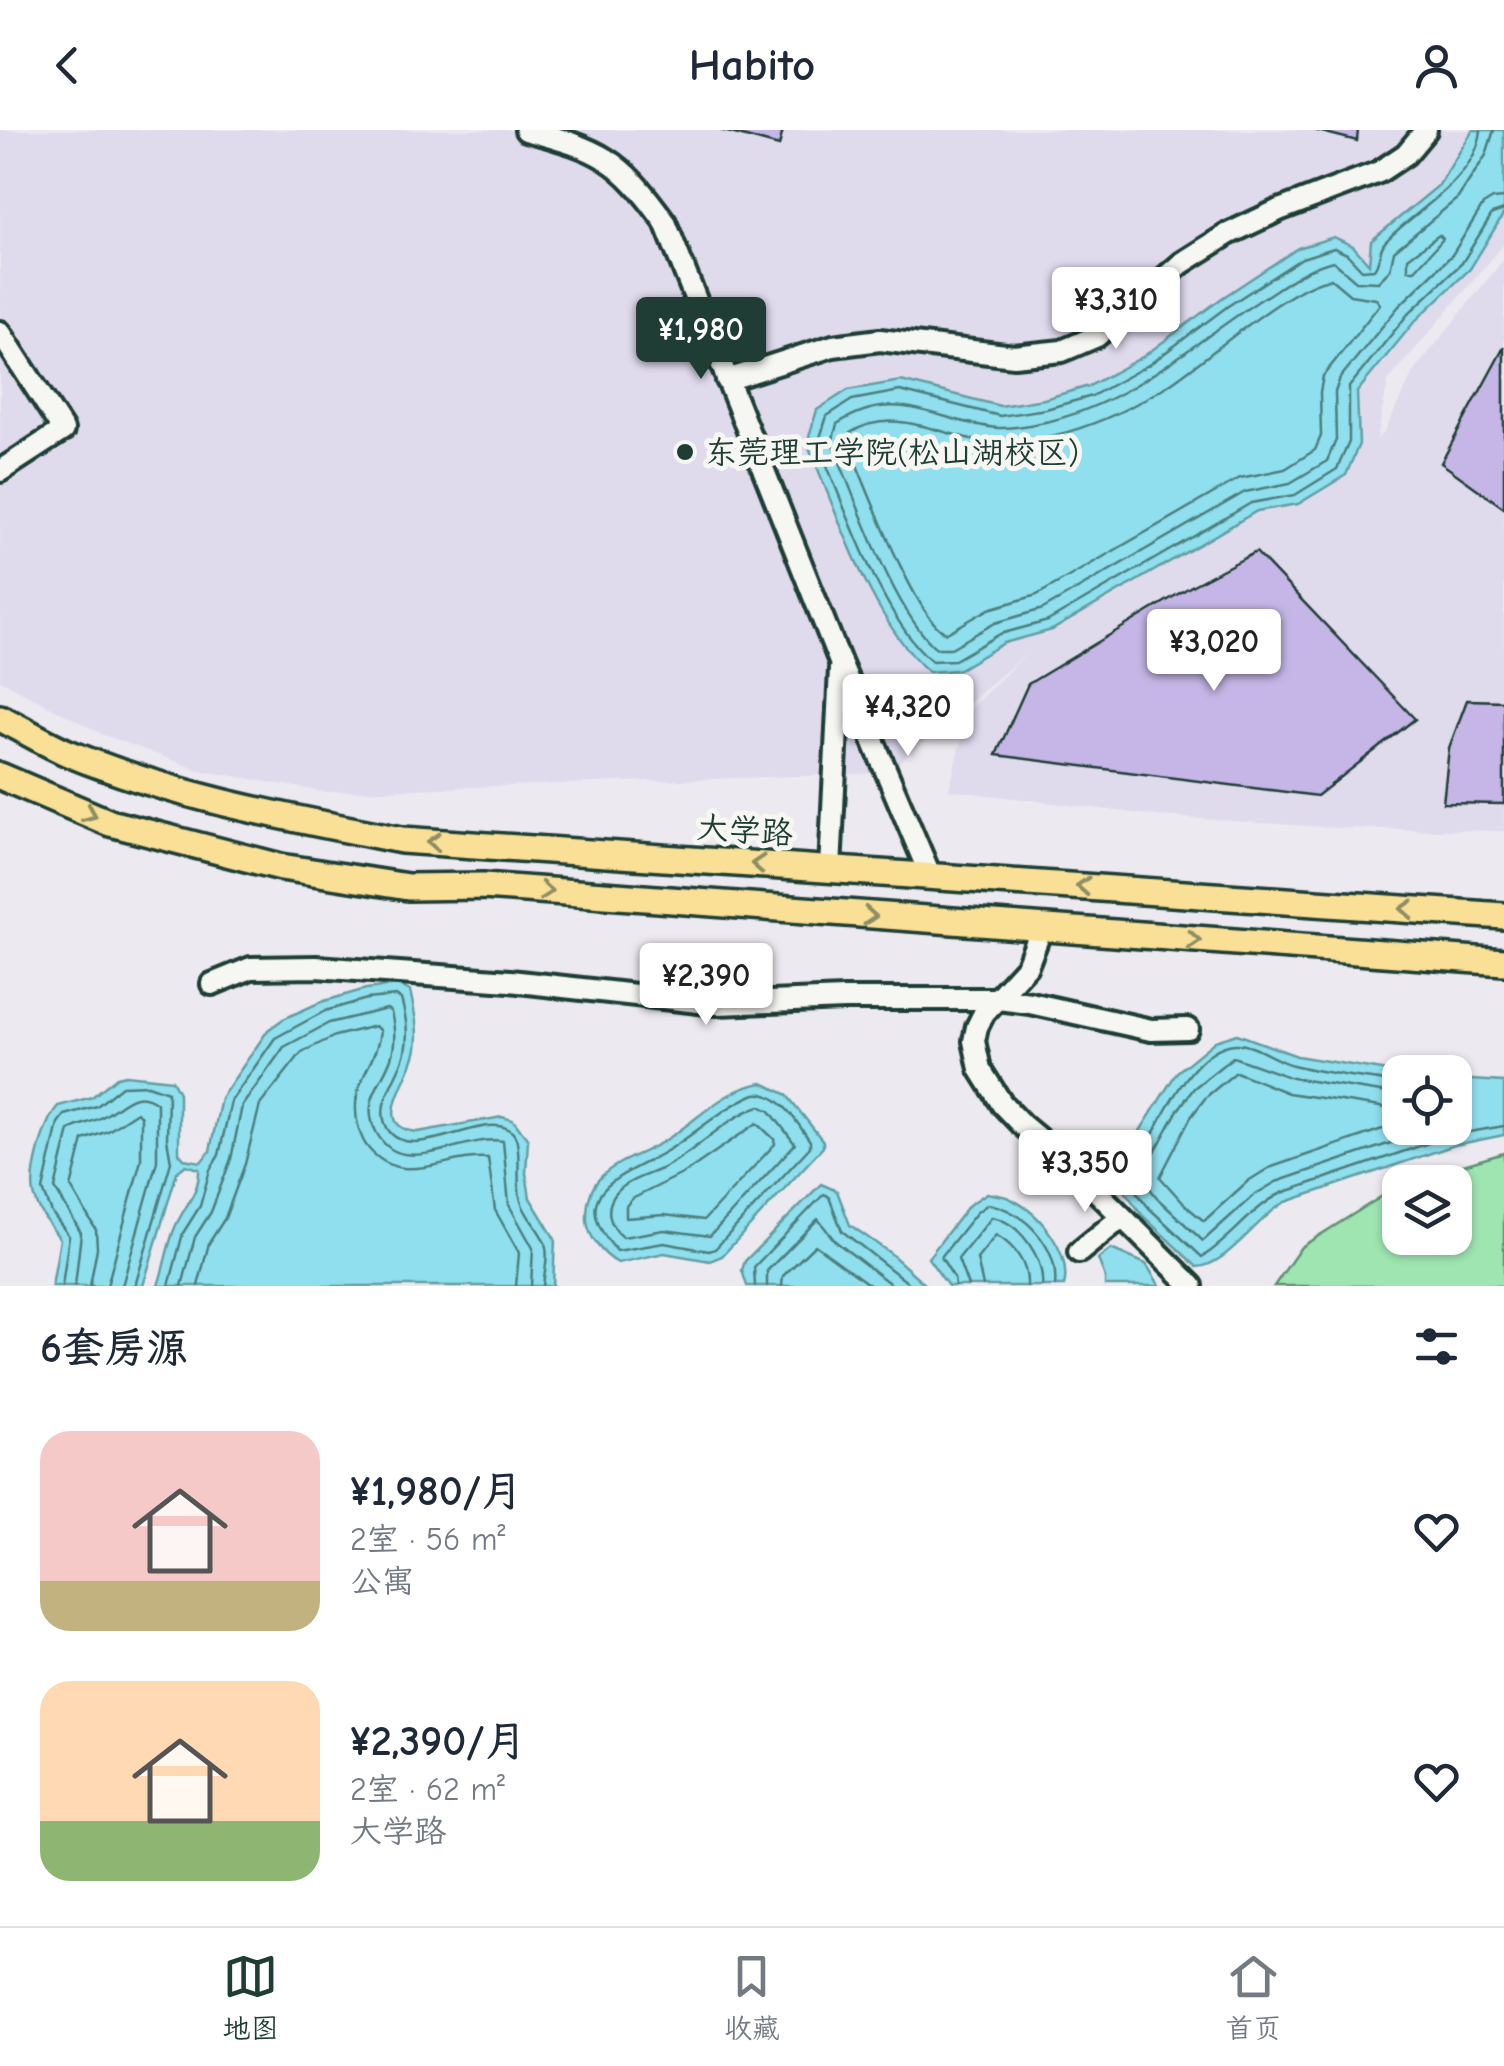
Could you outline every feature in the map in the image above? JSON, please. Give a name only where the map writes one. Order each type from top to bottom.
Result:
[{"type":"main road","name":"大学路","points":[[0,718],[67,752],[152,783],[257,812],[402,840],[1504,916]]},
{"type":"main road","points":[[0,776],[110,822],[281,867],[408,886],[483,886],[1504,962]]},
{"type":"street","points":[[526,130],[564,135],[608,158],[637,183],[665,222],[840,662],[930,875]]},
{"type":"street","points":[[728,380],[832,346],[880,340],[1014,356],[1062,351],[1096,336],[1182,264],[1228,234],[1379,172],[1406,154],[1426,130]]},
{"type":"street","points":[[0,332],[63,430],[0,471]]},
{"type":"street","points":[[830,868],[840,662]]},
{"type":"street","points":[[1042,930],[1027,966],[984,1014],[974,1040],[980,1069],[1022,1125],[1070,1165],[1192,1286]]},
{"type":"street","points":[[212,984],[251,968],[316,967],[454,976],[716,1004],[998,999],[1150,1030],[1188,1030]]},
{"type":"street","points":[[1079,1252],[1122,1217]]},
{"type":"shaded area","name":"东莞理工学院(松山湖校区)","points":[[0,130],[1504,130],[1504,244],[1388,381],[1377,439],[1384,433],[1414,371],[1504,259],[1504,831],[1339,828],[1157,816],[949,790],[968,711],[1028,652],[887,773],[325,792],[199,770],[102,734],[0,680]]},
{"type":"green space","points":[[1504,1153],[1504,1286],[1274,1286],[1301,1247],[1382,1196],[1382,1255],[1472,1255],[1472,1165],[1463,1165]]},
{"type":"water","points":[[1473,130],[1504,130],[1504,213],[1470,269],[1415,321],[1357,392],[1359,444],[1346,475],[1298,504],[1257,511],[1052,630],[1004,643],[958,670],[929,672],[890,625],[858,565],[807,443],[817,410],[848,390],[901,381],[1000,406],[1089,386],[1144,356],[1298,248],[1334,237],[1353,246],[1369,264],[1371,241],[1439,185]]},
{"type":"water","points":[[398,985],[410,991],[417,1033],[413,1059],[394,1111],[396,1121],[403,1128],[418,1132],[502,1117],[513,1120],[528,1140],[526,1173],[530,1198],[555,1239],[553,1286],[158,1286],[174,1230],[199,1178],[199,1169],[186,1165],[177,1172],[143,1286],[52,1286],[60,1239],[37,1204],[33,1189],[43,1137],[58,1106],[92,1097],[117,1077],[172,1080],[179,1093],[179,1153],[184,1159],[201,1162],[210,1151],[221,1098],[268,1030],[321,1002]]},
{"type":"water","points":[[1237,1034],[1297,1056],[1382,1070],[1382,1145],[1455,1145],[1396,1165],[1382,1165],[1382,1170],[1286,1202],[1231,1250],[1197,1267],[1142,1215],[1113,1174],[1177,1072],[1215,1041]]},
{"type":"water","points":[[1472,1080],[1504,1082],[1504,1135],[1472,1142]]},
{"type":"water","points":[[762,1083],[786,1094],[823,1141],[823,1147],[722,1256],[710,1261],[664,1253],[618,1263],[607,1255],[593,1239],[587,1220],[588,1201],[602,1176],[669,1138],[736,1091]]},
{"type":"water","points":[[821,1184],[837,1191],[850,1225],[927,1286],[747,1286],[742,1270],[745,1261]]},
{"type":"water","points":[[987,1193],[1022,1205],[1043,1224],[1063,1260],[1064,1286],[948,1286],[928,1258],[969,1205]]},
{"type":"water","points":[[1111,1249],[1146,1264],[1160,1286],[1105,1286],[1098,1259]]},
{"type":"building","points":[[720,130],[783,130],[779,146]]},
{"type":"building","points":[[1314,130],[1358,130],[1357,141]]},
{"type":"building","points":[[1504,347],[1504,508],[1441,463]]},
{"type":"building","points":[[1256,552],[1415,719],[1317,796],[996,755],[1028,684],[1193,585]]},
{"type":"building","points":[[1467,700],[1504,701],[1504,804],[1443,803],[1449,748]]},
{"type":"place","name":"东莞理工学院(松山湖校区)","points":[[685,452]]}]
